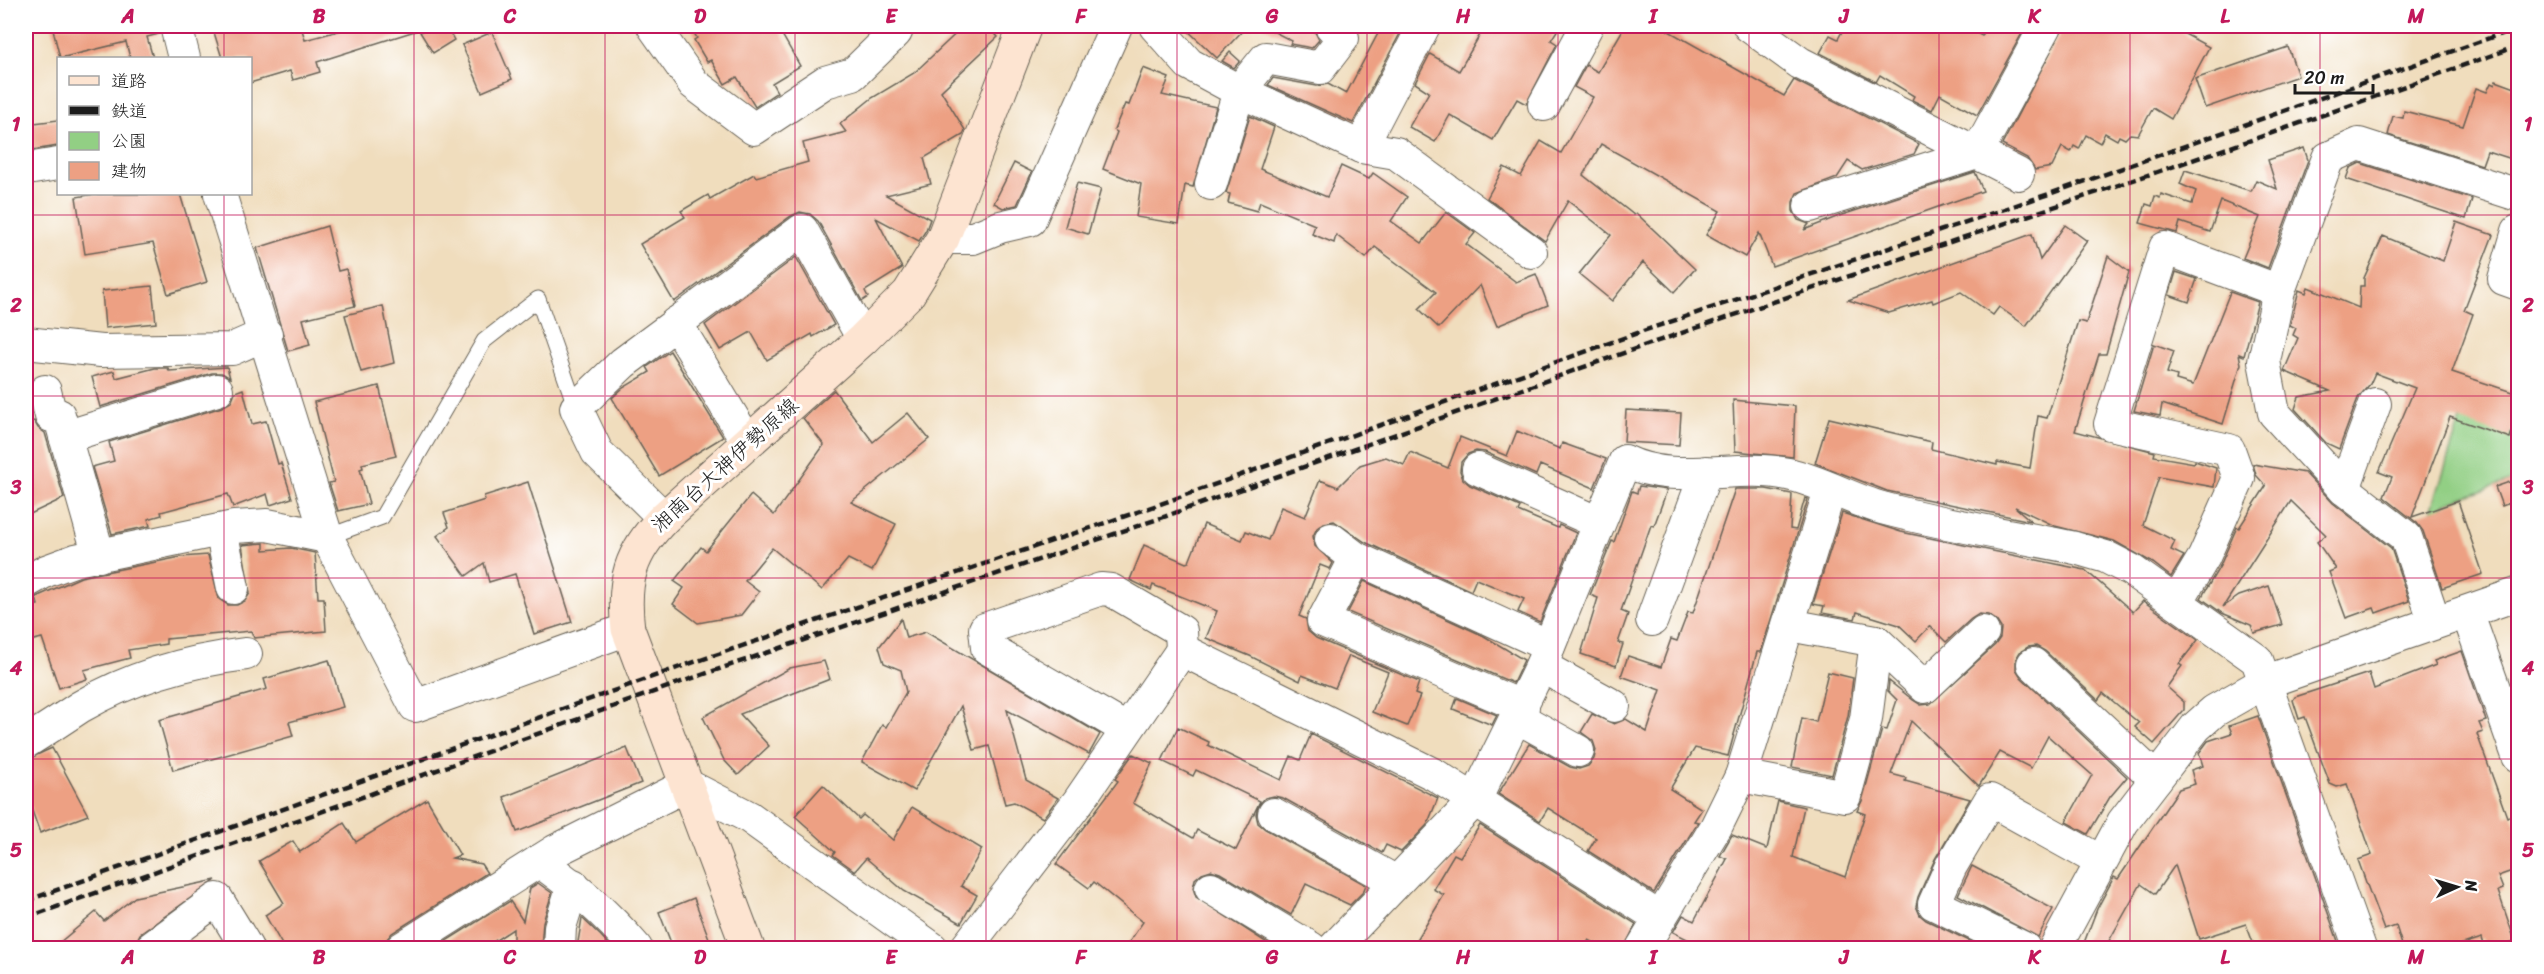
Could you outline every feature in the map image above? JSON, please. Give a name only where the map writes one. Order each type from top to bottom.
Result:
[{"type":"main road","name":"湘南台大神伊勢原線","points":[[748,948],[628,629],[625,603],[631,568],[643,540],[664,518],[863,339],[909,293],[943,238],[1025,26]]},
{"type":"street","points":[[176,26],[184,57]]},
{"type":"street","points":[[653,26],[694,84],[754,129],[825,82],[853,74],[896,32],[898,26]]},
{"type":"street","points":[[943,238],[973,238],[1000,226],[1030,219],[1116,26]]},
{"type":"street","points":[[1155,26],[1189,64],[1239,91],[1361,147],[1396,153],[1531,252]]},
{"type":"street","points":[[1211,184],[1239,91],[1266,58],[1320,68],[1343,38],[1331,26]]},
{"type":"street","points":[[1361,147],[1424,26]]},
{"type":"street","points":[[1544,105],[1587,26]]},
{"type":"street","points":[[1749,26],[1800,63],[2018,174]]},
{"type":"street","points":[[1810,206],[1977,153],[2046,26]]},
{"type":"street","points":[[2435,623],[2406,537],[2344,489],[2274,413],[2264,361],[2279,291],[2328,158],[2359,144],[2518,195]]},
{"type":"street","points":[[27,169],[57,164]]},
{"type":"street","points":[[220,195],[266,334],[327,537],[415,706],[628,629]]},
{"type":"street","points":[[664,518],[597,452],[576,408],[623,363],[802,230],[863,339]]},
{"type":"street","points":[[2518,231],[2504,279],[2518,284]]},
{"type":"street","points":[[2177,602],[2205,557],[2239,478],[2229,450],[2110,424],[2165,248],[2279,291]]},
{"type":"street","points":[[676,323],[748,443]]},
{"type":"street","points":[[26,343],[101,351],[232,349],[266,334]]},
{"type":"street","points":[[99,556],[47,417],[218,390]]},
{"type":"street","points":[[2344,489],[2377,405]]},
{"type":"street","points":[[1334,948],[1395,881],[1429,850],[1475,800],[1520,712],[1545,656],[1625,461],[1637,467],[1669,471],[1754,471],[1786,474],[1882,508],[2075,548],[2106,557],[2131,570],[2257,660],[2360,948]]},
{"type":"street","points":[[1478,469],[1599,523]]},
{"type":"street","points":[[1652,620],[1681,577],[1706,472]]},
{"type":"street","points":[[1642,948],[1716,827],[1741,776],[1830,490]]},
{"type":"street","points":[[26,582],[56,567],[221,530],[267,525],[327,537]]},
{"type":"street","points":[[221,530],[234,588]]},
{"type":"street","points":[[1331,539],[1356,558],[1545,656],[1614,706]]},
{"type":"street","points":[[1356,558],[1323,621],[1520,712],[1578,751]]},
{"type":"street","points":[[966,948],[1078,802],[1182,650],[1181,631],[1111,590],[1091,591],[985,629],[987,648],[1126,729]]},
{"type":"street","points":[[2055,948],[2123,822],[2205,719],[2232,700],[2265,682],[2518,594]]},
{"type":"street","points":[[2467,612],[2518,756]]},
{"type":"street","points":[[1789,625],[1876,641],[1925,687],[1983,632]]},
{"type":"street","points":[[1741,776],[1845,796],[1866,719],[1876,641]]},
{"type":"street","points":[[1182,650],[1435,775],[1660,918]]},
{"type":"street","points":[[26,742],[82,706],[162,670],[201,659],[246,654]]},
{"type":"street","points":[[2033,664],[2156,779]]},
{"type":"street","points":[[402,948],[539,861],[687,785],[749,817],[932,948]]},
{"type":"street","points":[[2024,948],[1934,904],[1951,866],[1990,800],[2100,861]]},
{"type":"street","points":[[1274,814],[1395,881]]},
{"type":"street","points":[[539,861],[573,885],[609,916],[636,948]]},
{"type":"street","points":[[559,948],[560,927],[573,885]]},
{"type":"street","points":[[1211,888],[1311,948]]},
{"type":"street","points":[[151,948],[217,899],[248,948]]},
{"type":"lane","points":[[327,537],[382,517],[484,341],[538,299],[576,408]]},
{"type":"green space","points":[[2461,417],[2518,436],[2518,478],[2444,504],[2424,574],[2417,556]]},
{"type":"building","points":[[52,26],[159,26],[159,34],[147,37],[153,57],[130,57],[126,42],[60,57]]},
{"type":"building","points":[[212,26],[301,26],[305,40],[357,26],[417,26],[418,30],[317,62],[320,72],[293,80],[290,71],[252,82],[252,57],[222,57]]},
{"type":"building","points":[[431,26],[446,26],[454,40],[433,53],[420,32]]},
{"type":"building","points":[[690,26],[777,26],[800,66],[772,83],[777,92],[755,107],[737,77],[725,84],[711,60],[707,62],[694,40],[697,38]]},
{"type":"building","points":[[964,26],[988,26],[998,37],[941,91],[965,130],[963,135],[924,158],[931,184],[886,195],[930,219],[926,230],[919,241],[876,218],[902,268],[865,291],[868,297],[862,301],[818,221],[810,214],[800,212],[791,216],[674,302],[640,244],[685,217],[681,211],[708,195],[710,199],[754,174],[756,177],[808,162],[803,143],[846,132],[840,124],[872,98],[914,73]]},
{"type":"building","points":[[1183,26],[1247,26],[1217,58]]},
{"type":"building","points":[[1263,26],[1312,26],[1319,40],[1312,48],[1290,44],[1292,41]]},
{"type":"building","points":[[1382,26],[1404,26],[1353,123],[1268,85],[1273,78],[1317,86],[1328,84],[1346,94]]},
{"type":"building","points":[[1485,26],[1560,26],[1551,40],[1557,44],[1526,104],[1517,99],[1493,140],[1450,115],[1435,142],[1409,127],[1429,92],[1415,83],[1430,54],[1459,71]]},
{"type":"building","points":[[1625,26],[1660,26],[1784,96],[1794,80],[1919,144],[1914,154],[1862,170],[1848,161],[1837,178],[1797,193],[1793,202],[1793,211],[1798,220],[1809,224],[1804,230],[1839,216],[1975,172],[1983,191],[1772,266],[1759,233],[1745,257],[1706,235],[1720,211],[1601,144],[1583,175],[1634,215],[1636,213],[1695,269],[1674,292],[1643,262],[1612,301],[1579,274],[1611,235],[1568,201],[1545,241],[1487,198],[1504,167],[1521,176],[1541,141],[1561,153],[1593,97],[1574,87],[1586,65],[1598,72]]},
{"type":"building","points":[[1845,26],[1963,26],[1982,36],[1987,26],[2026,26],[1977,115],[1940,94],[1932,110],[1912,100],[1914,96],[1880,75],[1876,82],[1820,53],[1830,35],[1838,39]]},
{"type":"building","points":[[2064,26],[2170,26],[2209,47],[2171,119],[2153,108],[2138,135],[2130,134],[2125,139],[2119,136],[2117,140],[2105,133],[2100,143],[2086,135],[2079,149],[2074,146],[2071,152],[2062,147],[2052,167],[2035,170],[2027,158],[2002,145]]},
{"type":"building","points":[[492,32],[512,79],[482,92],[462,45]]},
{"type":"building","points":[[2288,47],[2298,76],[2205,108],[2195,79]]},
{"type":"building","points":[[1230,52],[1240,61],[1234,68],[1222,61]]},
{"type":"building","points":[[1143,68],[1169,78],[1162,95],[1216,107],[1193,187],[1185,185],[1179,224],[1136,217],[1141,184],[1103,169],[1117,132],[1114,130],[1125,104],[1129,105]]},
{"type":"building","points":[[2496,81],[2518,89],[2518,161],[2487,151],[2482,165],[2388,135],[2393,116],[2403,118],[2404,111],[2463,126],[2476,88],[2487,92],[2491,83],[2495,85]]},
{"type":"building","points":[[1250,116],[1274,127],[1260,169],[1327,197],[1341,166],[1369,179],[1373,173],[1407,197],[1391,221],[1422,243],[1446,212],[1475,233],[1466,244],[1516,282],[1536,274],[1548,305],[1497,326],[1480,285],[1439,328],[1419,309],[1436,292],[1375,247],[1366,258],[1336,235],[1334,243],[1312,234],[1315,225],[1260,202],[1257,211],[1228,203],[1230,194],[1226,193]]},
{"type":"building","points":[[57,120],[57,146],[26,151],[26,124]]},
{"type":"building","points":[[2304,148],[2308,160],[2268,268],[2243,258],[2260,217],[2221,201],[2210,232],[2180,222],[2177,233],[2140,223],[2146,204],[2152,206],[2155,196],[2160,198],[2161,194],[2192,204],[2196,191],[2180,184],[2185,170],[2251,191],[2256,180],[2277,189],[2268,160]]},
{"type":"building","points":[[1014,163],[1032,172],[1017,205],[1003,208],[994,203]]},
{"type":"building","points":[[2360,163],[2472,199],[2466,219],[2346,179],[2350,168]]},
{"type":"building","points":[[1077,183],[1101,189],[1088,234],[1065,227]]},
{"type":"building","points":[[180,195],[207,282],[168,294],[153,243],[85,254],[76,197]]},
{"type":"building","points":[[2456,222],[2493,235],[2464,310],[2473,314],[2452,372],[2518,394],[2518,414],[2510,438],[2450,417],[2412,517],[2458,501],[2483,574],[2442,588],[2423,531],[2417,523],[2384,497],[2392,477],[2379,472],[2415,388],[2375,373],[2370,384],[2358,398],[2339,449],[2326,443],[2295,409],[2299,397],[2330,391],[2284,371],[2298,338],[2293,335],[2296,328],[2290,325],[2299,290],[2306,293],[2308,287],[2359,308],[2360,286],[2364,286],[2364,278],[2383,236],[2443,261]]},
{"type":"building","points":[[2065,225],[2087,241],[2026,326],[1999,307],[1993,315],[1961,292],[1933,303],[1932,300],[1889,313],[1848,300],[2032,234],[2040,260]]},
{"type":"building","points":[[327,226],[338,271],[346,269],[355,306],[303,319],[310,345],[288,351],[257,248]]},
{"type":"building","points":[[2108,256],[2129,272],[2106,354],[2099,354],[2075,431],[2155,452],[2154,456],[2194,463],[2195,461],[2216,468],[2214,487],[2159,477],[2143,525],[2175,541],[2171,550],[2184,556],[2171,577],[2153,563],[2114,541],[2055,526],[2015,507],[2031,521],[1887,491],[1815,463],[1829,418],[1932,442],[1931,449],[1997,465],[1997,462],[2030,468],[2038,416],[2047,418],[2078,321],[2086,323]]},
{"type":"building","points":[[796,257],[834,325],[813,337],[812,334],[767,360],[751,332],[720,350],[705,325]]},
{"type":"building","points":[[2176,272],[2197,279],[2189,302],[2169,295]]},
{"type":"building","points":[[152,286],[156,323],[105,328],[102,291]]},
{"type":"building","points":[[2230,292],[2258,302],[2244,356],[2239,354],[2241,364],[2223,424],[2162,404],[2160,416],[2134,411],[2154,344],[2174,351],[2167,373],[2177,376],[2176,380],[2193,385]]},
{"type":"building","points":[[383,306],[394,363],[361,372],[345,315]]},
{"type":"building","points":[[670,351],[723,437],[659,476],[612,398],[623,388],[650,372],[647,367]]},
{"type":"building","points":[[227,367],[230,378],[222,373],[212,373],[100,407],[92,377],[114,371],[116,378],[155,368],[168,368],[169,371]]},
{"type":"building","points":[[379,386],[396,456],[362,464],[363,468],[360,469],[369,504],[338,511],[329,483],[334,482],[314,402]]},
{"type":"building","points":[[243,389],[252,424],[266,421],[278,464],[281,463],[292,498],[270,505],[267,494],[233,507],[228,494],[161,512],[162,515],[148,519],[150,526],[112,534],[92,467],[114,461],[109,442],[222,407],[231,402],[235,392]]},
{"type":"building","points":[[834,390],[873,442],[908,413],[929,439],[851,502],[896,524],[872,571],[848,559],[822,590],[772,548],[745,581],[759,592],[741,615],[698,623],[673,604],[684,588],[674,581],[701,547],[706,551],[751,495],[774,515],[824,445],[803,418]]},
{"type":"building","points":[[1733,400],[1795,406],[1793,457],[1735,451]]},
{"type":"building","points":[[1626,410],[1681,413],[1679,445],[1624,442]]},
{"type":"building","points":[[34,421],[45,433],[64,498],[26,516],[26,423]]},
{"type":"building","points":[[1517,431],[1560,449],[1562,443],[1606,459],[1594,488],[1540,465],[1536,475],[1485,452],[1476,451],[1468,454],[1461,462],[1460,471],[1463,479],[1470,485],[1520,507],[1518,511],[1576,533],[1540,622],[1518,612],[1524,599],[1476,579],[1471,591],[1365,542],[1334,521],[1324,523],[1317,528],[1313,536],[1315,546],[1333,563],[1330,569],[1320,565],[1299,616],[1306,619],[1308,631],[1316,638],[1419,682],[1415,694],[1420,696],[1407,726],[1372,712],[1388,672],[1349,656],[1335,688],[1302,675],[1300,681],[1250,656],[1206,638],[1217,611],[1153,585],[1151,590],[1130,580],[1144,545],[1186,563],[1189,562],[1204,524],[1242,540],[1246,531],[1268,540],[1281,507],[1305,517],[1320,480],[1338,487],[1360,465],[1386,457],[1404,465],[1410,452],[1448,468],[1460,437],[1507,456]]},
{"type":"building","points":[[2253,464],[2305,473],[2333,503],[2391,548],[2409,601],[2376,613],[2374,608],[2346,618],[2329,572],[2336,569],[2317,542],[2326,535],[2291,501],[2223,607],[2239,596],[2269,586],[2282,625],[2254,633],[2251,625],[2222,613],[2201,598],[2220,566],[2237,527],[2239,528],[2266,486],[2256,475]]},
{"type":"building","points":[[2518,479],[2518,500],[2502,506],[2495,487]]},
{"type":"building","points":[[528,482],[572,622],[534,634],[515,574],[489,582],[484,563],[466,576],[437,536],[449,527],[444,513],[485,500],[484,496]]},
{"type":"building","points":[[1639,486],[1667,490],[1654,526],[1651,525],[1621,611],[1628,614],[1618,643],[1623,644],[1616,666],[1581,654],[1598,598],[1590,595],[1612,541],[1614,542],[1632,491],[1637,493]]},
{"type":"building","points":[[1735,489],[1766,489],[1792,494],[1790,529],[1796,530],[1805,498],[1808,499],[1761,652],[1757,652],[1728,756],[1695,748],[1670,789],[1702,809],[1694,821],[1698,822],[1654,893],[1588,851],[1596,838],[1548,808],[1540,821],[1498,794],[1529,744],[1570,767],[1579,769],[1588,766],[1594,759],[1596,750],[1593,741],[1581,732],[1592,714],[1614,724],[1626,719],[1647,732],[1661,690],[1621,676],[1628,656],[1661,667],[1671,639],[1677,641],[1688,612],[1693,613]]},
{"type":"building","points":[[1842,513],[1901,532],[2085,570],[2133,612],[2143,601],[2198,640],[2179,664],[2182,666],[2167,687],[2184,702],[2184,710],[2154,744],[2135,727],[2139,723],[2103,693],[2098,700],[2045,651],[2036,646],[2028,647],[2020,652],[2016,659],[2016,669],[2021,677],[2127,777],[2110,797],[2088,834],[2066,822],[2092,775],[2048,736],[2031,768],[2000,752],[1979,786],[1911,721],[1891,774],[1906,778],[1905,781],[1970,799],[1935,859],[1916,906],[1920,915],[1926,920],[1984,948],[1705,948],[1673,932],[1683,915],[1694,921],[1727,859],[1720,856],[1732,835],[1767,849],[1778,801],[1804,807],[1793,857],[1845,877],[1865,814],[1857,811],[1862,801],[1882,729],[1887,730],[1897,700],[1888,691],[1889,681],[1921,705],[1930,704],[2000,638],[2001,628],[1996,620],[1988,615],[1979,614],[1971,619],[1946,642],[1930,626],[1916,641],[1899,625],[1857,612],[1855,619],[1822,613],[1824,606],[1813,604]]},
{"type":"building","points":[[264,543],[264,550],[291,548],[315,553],[318,598],[324,598],[326,631],[254,638],[251,631],[166,639],[166,644],[128,650],[130,658],[84,670],[87,679],[59,688],[42,638],[26,642],[26,608],[38,605],[36,597],[81,577],[181,557],[208,555],[219,599],[228,605],[237,605],[245,601],[250,593],[242,545]]},
{"type":"building","points":[[1364,581],[1484,636],[1524,660],[1513,683],[1348,612]]},
{"type":"building","points":[[901,619],[906,638],[926,632],[1100,734],[1089,754],[1007,710],[1026,780],[1058,798],[1043,818],[1014,802],[1005,804],[989,746],[974,750],[961,706],[914,791],[862,762],[882,725],[886,727],[906,692],[901,670],[884,663],[879,647]]},
{"type":"building","points":[[2462,651],[2486,721],[2479,723],[2483,732],[2477,734],[2507,817],[2512,815],[2518,833],[2518,869],[2498,876],[2503,889],[2498,891],[2515,941],[2493,948],[2485,948],[2482,938],[2450,948],[2403,948],[2396,926],[2384,930],[2358,860],[2372,855],[2347,784],[2337,787],[2330,784],[2305,717],[2299,719],[2293,700],[2295,697],[2369,673],[2374,689],[2436,665],[2434,661]]},
{"type":"building","points":[[329,660],[343,707],[289,722],[293,736],[173,770],[159,720],[267,689],[264,679]]},
{"type":"building","points":[[824,661],[830,679],[740,714],[769,746],[738,775],[724,760],[703,717],[790,668]]},
{"type":"building","points":[[1828,672],[1853,678],[1848,716],[1832,775],[1792,767],[1802,718],[1816,722]]},
{"type":"building","points":[[1457,698],[1497,715],[1492,725],[1453,709]]},
{"type":"building","points":[[2258,716],[2339,944],[2325,948],[2255,948],[2246,924],[2199,939],[2175,865],[2155,894],[2141,884],[2105,948],[2082,948],[2097,909],[2114,877],[2118,879],[2179,789],[2195,784],[2191,770],[2203,766],[2199,753],[2208,741],[2232,733],[2229,726]]},
{"type":"building","points":[[1178,727],[1209,742],[1208,745],[1281,780],[1291,756],[1300,760],[1311,734],[1438,798],[1427,825],[1401,852],[1386,845],[1382,853],[1283,798],[1274,796],[1265,798],[1256,814],[1258,823],[1366,885],[1363,892],[1350,905],[1306,884],[1291,915],[1211,870],[1195,879],[1193,888],[1196,897],[1275,948],[1125,948],[1143,922],[1094,882],[1089,888],[1056,864],[1118,781],[1115,779],[1133,754],[1152,763],[1133,803],[1193,838],[1197,830],[1236,850],[1260,801],[1196,770],[1193,776],[1162,761]]},
{"type":"building","points":[[52,748],[88,815],[40,833],[26,794],[26,760]]},
{"type":"building","points":[[627,748],[641,783],[517,832],[504,797]]},
{"type":"building","points":[[823,785],[859,819],[863,815],[893,840],[912,807],[982,849],[961,886],[977,895],[961,923],[904,891],[866,858],[855,871],[833,855],[835,852],[795,816]]},
{"type":"building","points":[[427,799],[460,855],[452,858],[481,864],[487,873],[392,933],[386,940],[384,948],[284,948],[265,915],[284,903],[259,861],[293,841],[300,852],[344,823],[356,842]]},
{"type":"building","points":[[1480,825],[1636,924],[1624,948],[1604,948],[1589,940],[1583,948],[1412,948],[1444,895],[1433,889],[1454,854],[1460,857]]},
{"type":"building","points":[[1972,866],[2053,909],[2038,937],[1958,895]]},
{"type":"building","points":[[216,880],[140,934],[133,948],[53,948],[96,912],[104,921],[135,897]]},
{"type":"building","points":[[538,883],[552,893],[543,922],[541,948],[513,948],[513,929],[484,948],[435,948],[510,901],[523,921],[530,888]]},
{"type":"building","points":[[694,898],[710,941],[692,948],[673,948],[659,912]]},
{"type":"building","points":[[582,918],[601,936],[612,948],[577,948]]},
{"type":"railway","points":[[26,901],[680,667],[1149,508],[1643,331],[2049,194],[2518,28]]},
{"type":"railway","points":[[26,918],[687,680],[1155,520],[1646,345],[2269,134],[2518,46]]}]
